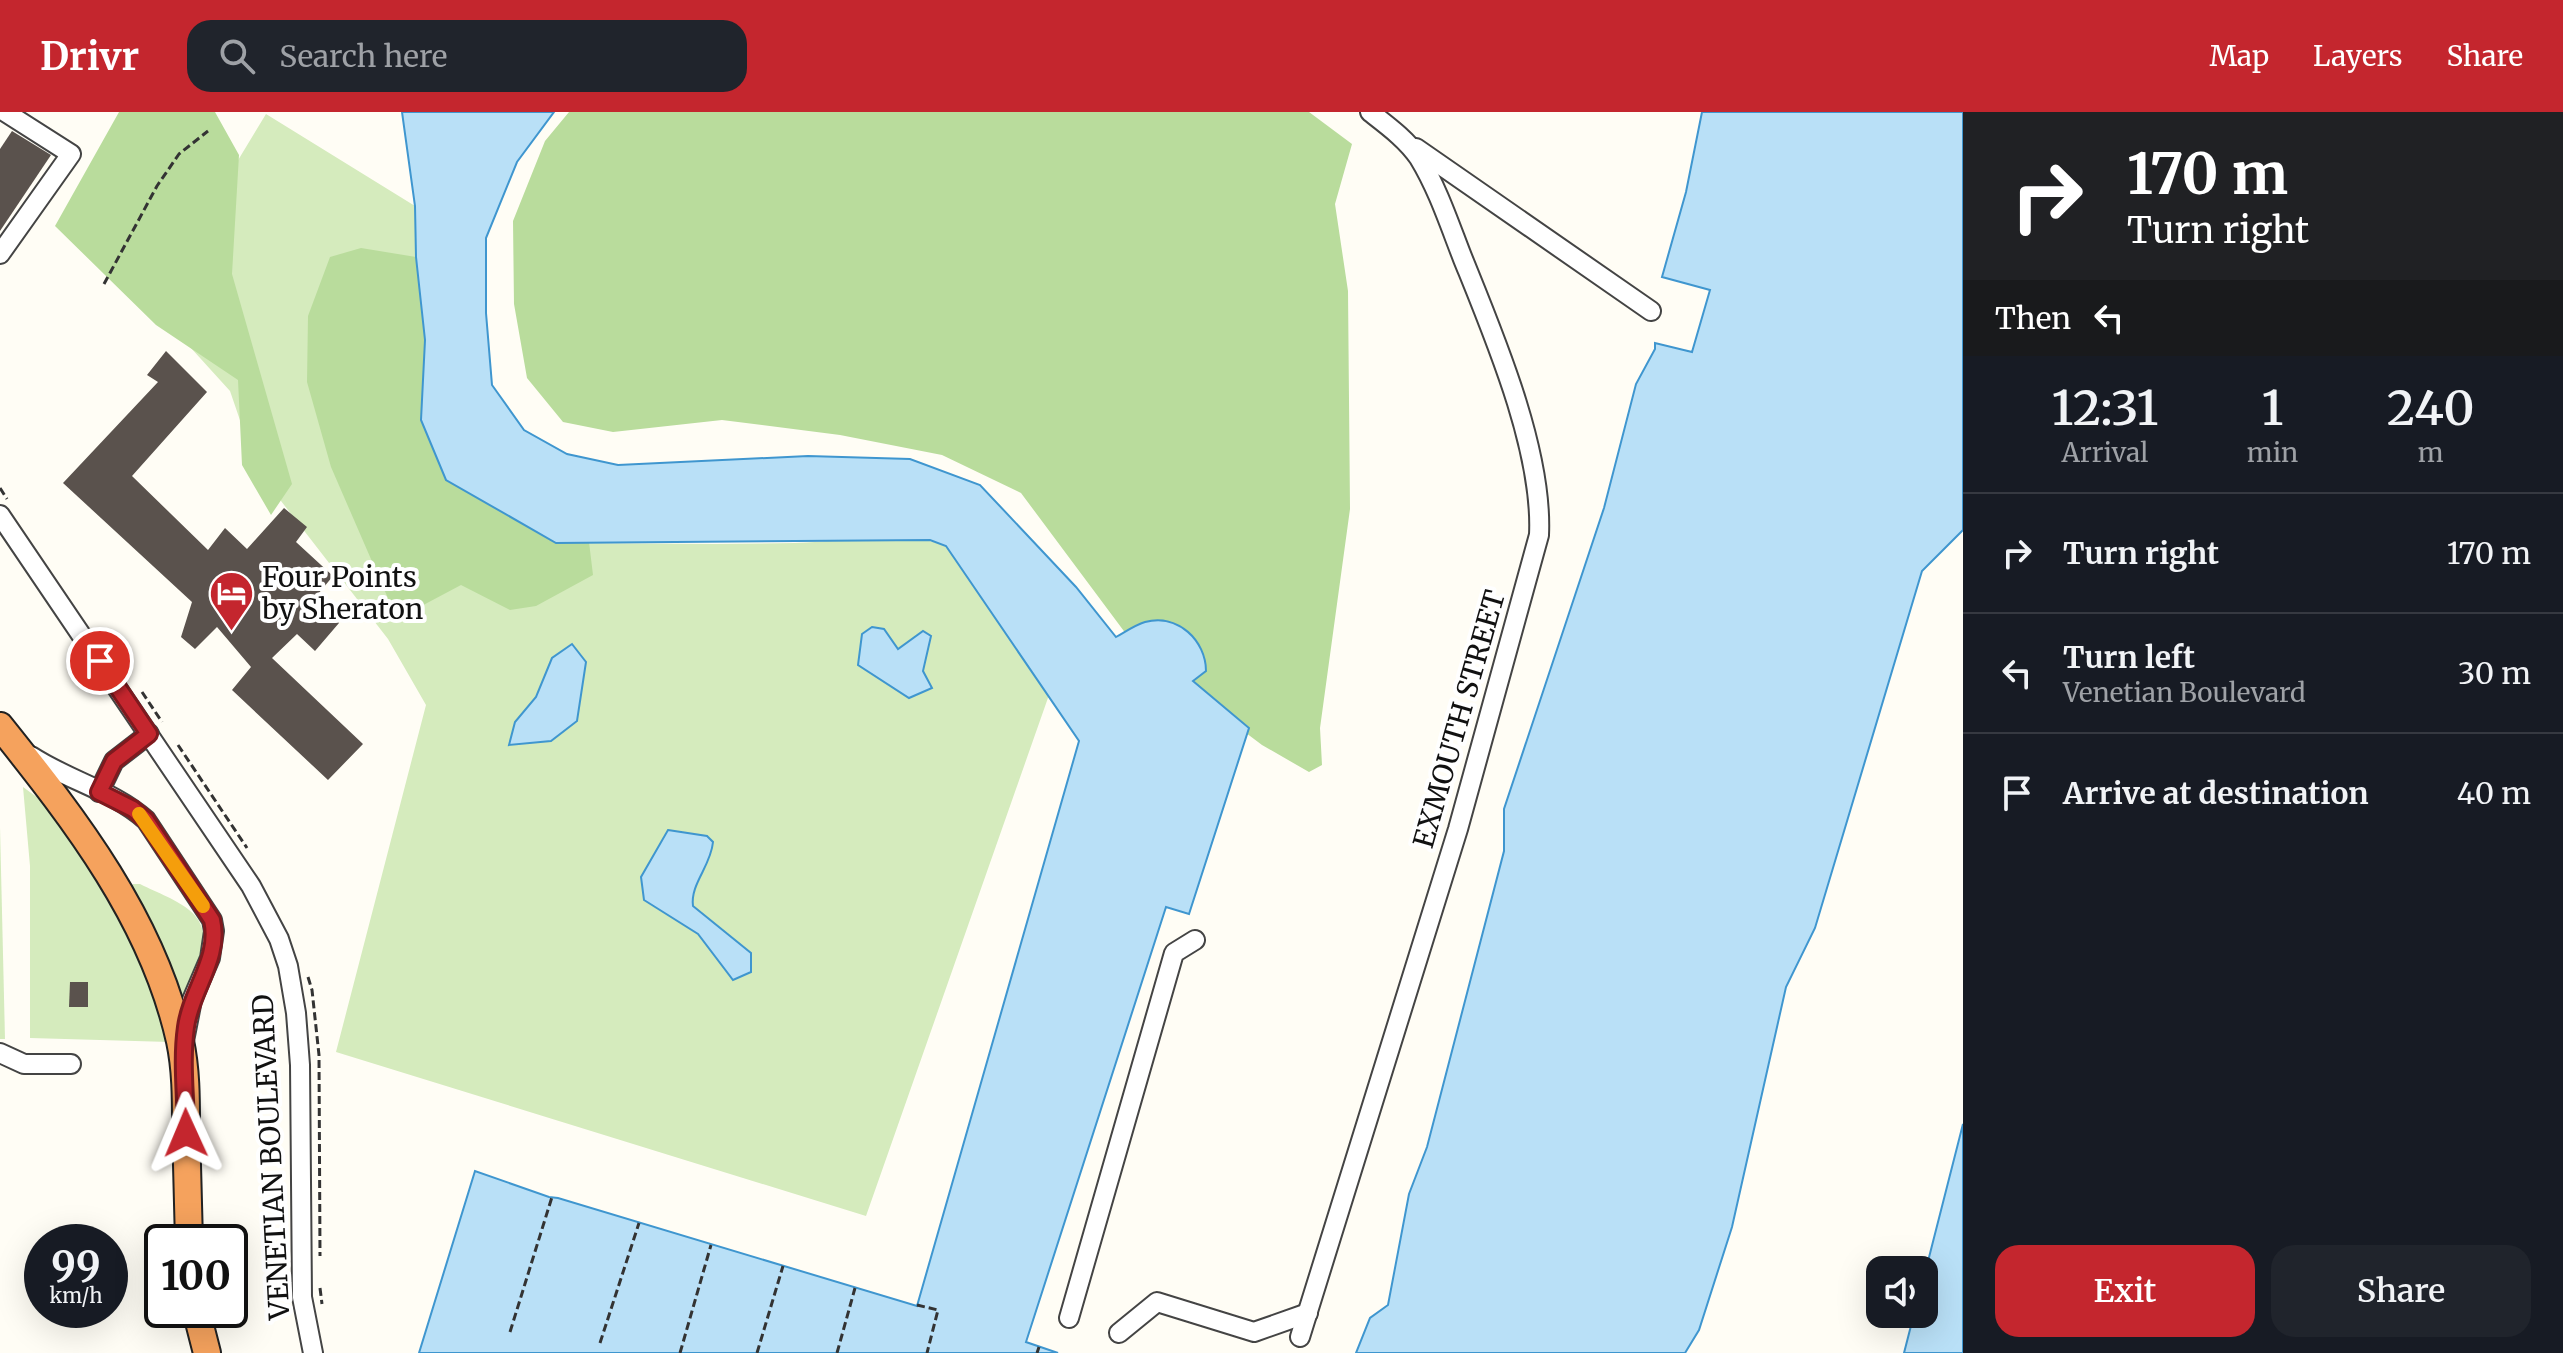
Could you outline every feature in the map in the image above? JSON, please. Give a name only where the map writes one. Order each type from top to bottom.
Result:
[{"type":"highway","points":[[2,729],[70,814],[133,916],[167,998],[183,1060],[188,1224]]},
{"type":"highway","points":[[201,1328],[207,1353]]},
{"type":"street","points":[[0,254],[71,154],[5,112]]},
{"type":"street","name":"EXMOUTH STREET","points":[[1300,1337],[1461,817],[1539,535],[1538,486],[1493,331],[1427,174],[1412,149],[1370,112]]},
{"type":"street","name":"EXMOUTH STREET","points":[[1391,130],[1651,311]]},
{"type":"street","name":"VENETIAN BOULEVARD","points":[[6,510],[158,732],[251,886],[279,939],[288,966],[296,1013],[300,1065],[302,1297],[313,1353]]},
{"type":"street","points":[[2,729],[45,765],[133,809],[146,820],[212,920],[214,943],[192,1000],[183,1060]]},
{"type":"street","points":[[99,792],[114,761],[158,732]]},
{"type":"street","points":[[1069,1318],[1174,953],[1195,940]]},
{"type":"street","points":[[0,1053],[24,1064],[71,1064]]},
{"type":"street","points":[[1119,1333],[1157,1302],[1254,1332],[1308,1313]]},
{"type":"path","points":[[104,284],[157,186],[179,154],[208,131]]},
{"type":"path","points":[[0,488],[6,510]]},
{"type":"path","points":[[136,683],[158,732]]},
{"type":"path","points":[[175,741],[249,851]]},
{"type":"path","points":[[308,975],[319,1055],[320,1259]]},
{"type":"path","points":[[510,1332],[552,1197]]},
{"type":"path","points":[[600,1343],[639,1223]]},
{"type":"path","points":[[680,1353],[711,1245]]},
{"type":"path","points":[[757,1353],[783,1266]]},
{"type":"path","points":[[320,1275],[322,1305]]},
{"type":"path","points":[[837,1353],[855,1288]]},
{"type":"path","points":[[917,1305],[938,1310],[927,1353]]},
{"type":"path","points":[[1037,1353],[1039,1347]]},
{"type":"green space","points":[[119,112],[215,112],[239,155],[232,274],[292,484],[271,515],[242,465],[238,380],[156,325],[55,226]]},
{"type":"green space","points":[[569,112],[1309,112],[1352,144],[1335,204],[1348,291],[1350,509],[1320,728],[1322,765],[1309,772],[1262,745],[1141,654],[1021,493],[942,455],[840,435],[722,420],[613,432],[563,422],[527,378],[514,304],[513,221],[545,141]]},
{"type":"green space","points":[[266,114],[415,206],[425,340],[421,420],[556,543],[765,544],[890,537],[946,546],[1049,695],[866,1216],[336,1052],[426,705],[388,639],[257,470],[230,391],[151,304]]},
{"type":"green space","points":[[361,248],[416,257],[425,340],[421,420],[556,543],[589,542],[593,575],[536,606],[510,610],[461,585],[397,619],[331,467],[307,382],[308,316],[330,257]]},
{"type":"green space","points":[[23,787],[49,806],[111,897],[148,976],[170,1042],[30,1038],[30,866]]},
{"type":"green space","points":[[0,827],[5,1039],[0,1039]]},
{"type":"green space","points":[[133,884],[140,884],[180,903],[198,920],[203,931],[203,945],[183,997],[180,997],[130,889]]},
{"type":"water","points":[[402,112],[554,112],[517,162],[486,238],[486,313],[492,385],[524,430],[567,454],[618,465],[808,456],[910,459],[980,485],[1076,587],[1116,637],[1141,623],[1157,620],[1188,632],[1205,660],[1206,671],[1193,681],[1249,728],[1189,914],[1166,907],[1026,1342],[1058,1353],[419,1353],[475,1171],[549,1197],[917,1306],[1079,741],[946,546],[930,540],[556,543],[446,480],[421,420],[425,340],[416,257],[415,206]]},
{"type":"water","points":[[1702,112],[1963,112],[1963,530],[1922,571],[1815,928],[1786,987],[1732,1227],[1699,1330],[1685,1353],[1356,1353],[1370,1318],[1388,1305],[1409,1194],[1427,1147],[1504,851],[1504,809],[1604,508],[1636,384],[1655,349],[1655,343],[1692,352],[1710,290],[1662,277],[1686,192]]},
{"type":"water","points":[[872,627],[884,629],[898,649],[923,631],[931,636],[923,671],[932,688],[909,698],[858,665],[862,634]]},
{"type":"water","points":[[572,644],[586,662],[577,721],[551,741],[509,745],[515,722],[536,697],[552,658]]},
{"type":"water","points":[[668,830],[707,836],[713,842],[695,890],[693,906],[751,953],[751,972],[733,980],[698,934],[644,900],[641,877]]},
{"type":"water","points":[[1963,1124],[1963,1353],[1904,1353],[1910,1328],[1938,1328],[1938,1256],[1929,1256]]},
{"type":"building","points":[[12,131],[51,155],[0,231],[0,149]]},
{"type":"building","points":[[166,351],[207,392],[132,476],[208,550],[225,528],[247,549],[284,508],[307,527],[296,542],[333,576],[314,599],[339,623],[315,651],[297,634],[272,658],[363,744],[328,780],[232,690],[251,667],[217,627],[195,649],[181,637],[192,602],[63,483],[158,382],[147,375]]},
{"type":"building","points":[[70,982],[88,982],[88,1007],[69,1007]]},
{"type":"slow traffic","points":[[139,814],[203,906]]},
{"type":"place","name":"Four Points by Sheraton","points":[[231,632]]},
{"type":"route","points":[[100,661],[149,734],[114,761],[99,792],[120,801],[146,820],[212,920],[214,943],[192,1000],[186,1025],[183,1060],[186,1133]]}]
